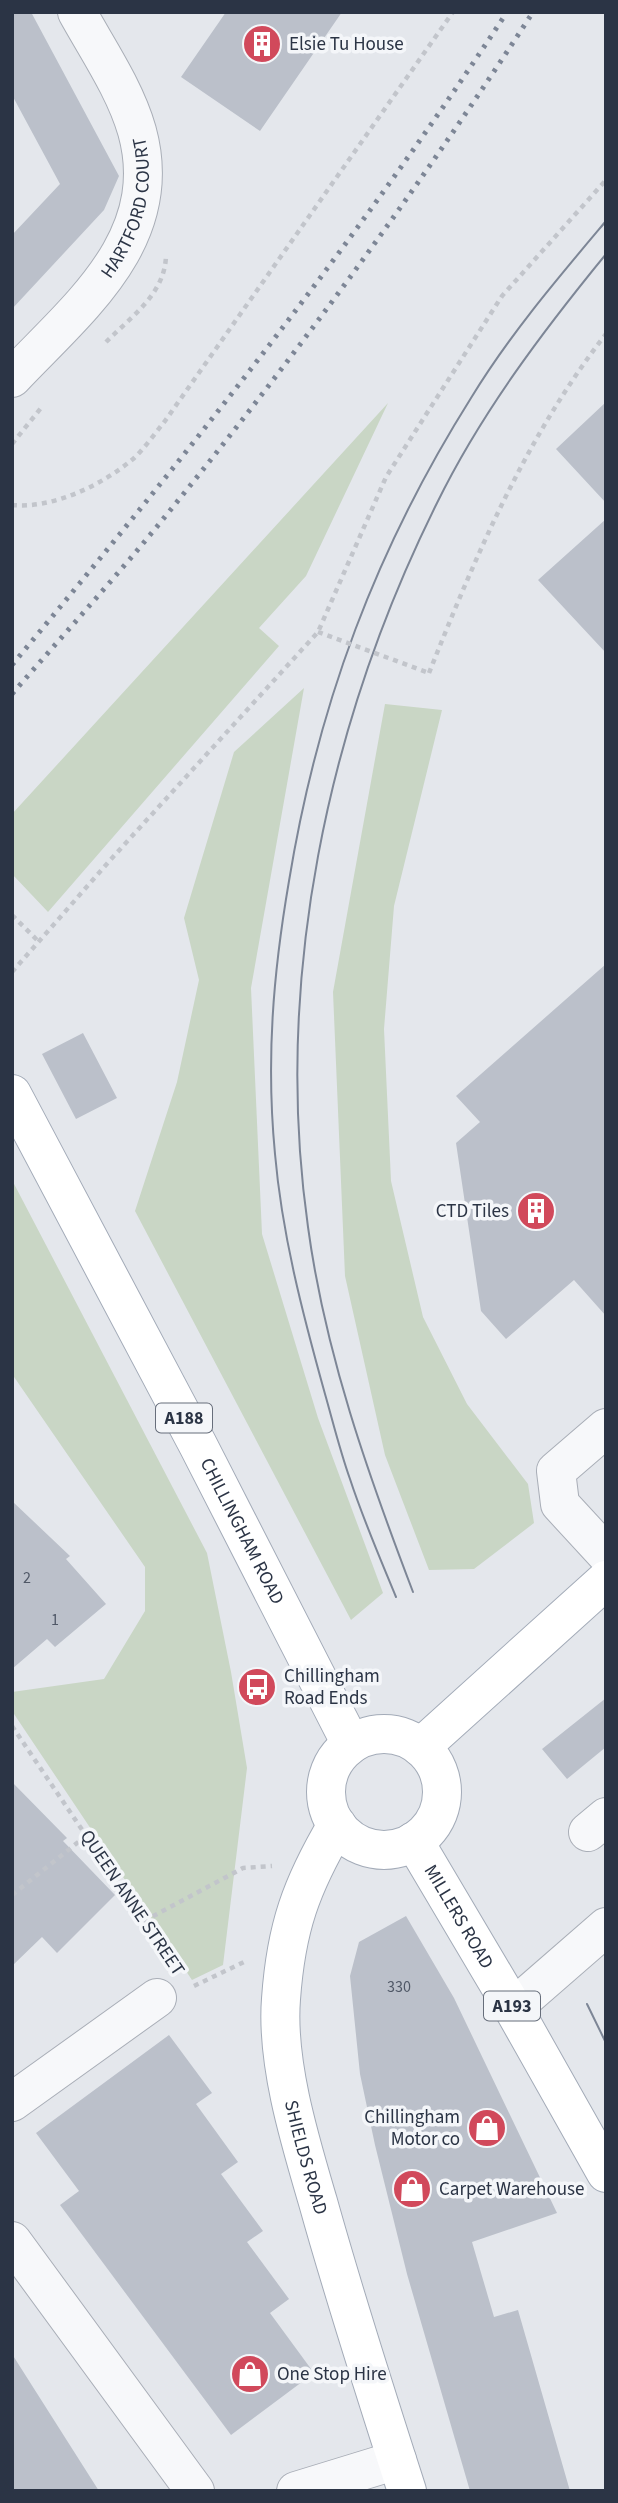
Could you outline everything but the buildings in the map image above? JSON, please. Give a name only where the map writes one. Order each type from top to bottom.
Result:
[{"type":"main road","name":"CHILLINGHAM ROAD","points":[[12,1094],[198,1444],[351,1744]]},
{"type":"main road","points":[[421,1747],[606,1580]]},
{"type":"main road","points":[[380,1734],[395,1734],[421,1747],[439,1774],[441,1800],[438,1814],[414,1841],[396,1849],[376,1849],[359,1844],[337,1825],[325,1796],[326,1782],[330,1768],[351,1744],[380,1734]]},
{"type":"main road","name":"SHIELDS ROAD","points":[[337,1825],[314,1863],[297,1905],[288,1940],[281,2001],[282,2047],[301,2142],[402,2475]]},
{"type":"main road","name":"MILLERS ROAD","points":[[414,1841],[606,2173]]},
{"type":"street","name":"HARTFORD COURT","points":[[12,378],[101,283],[117,262],[127,244],[141,201],[141,150],[130,112],[77,12]]},
{"type":"street","points":[[606,1428],[556,1471],[560,1504],[606,1555]]},
{"type":"street","points":[[513,2008],[606,1927]]},
{"type":"street","points":[[12,2102],[174,1986]]},
{"type":"street","points":[[12,2241],[195,2491]]},
{"type":"street","points":[[296,2491],[402,2475]]},
{"type":"path","points":[[12,505],[30,507],[59,499],[97,483],[133,458],[173,410],[453,12]]},
{"type":"path","points":[[12,972],[318,632],[393,466],[502,296],[606,180]]},
{"type":"path","points":[[318,632],[429,673],[470,570],[522,464],[548,418],[606,334]]},
{"type":"path","points":[[12,915],[39,942]]},
{"type":"path","name":"QUEEN ANNE STREET","points":[[12,1726],[144,1921],[174,1986],[288,1940]]},
{"type":"path","points":[[12,1895],[88,1835]]},
{"type":"path","points":[[144,1921],[243,1868],[314,1863]]},
{"type":"green space","points":[[388,403],[306,576],[259,628],[279,646],[48,912],[12,874],[12,814]]},
{"type":"green space","points":[[304,688],[251,988],[262,1234],[318,1418],[383,1593],[351,1620],[135,1211],[177,1082],[199,980],[184,918],[234,752]]},
{"type":"green space","points":[[385,704],[442,710],[394,906],[384,1029],[391,1181],[423,1317],[467,1404],[528,1484],[534,1523],[474,1569],[429,1570],[385,1455],[345,1276],[333,992]]},
{"type":"green space","points":[[12,1180],[207,1553],[247,1768],[223,1965],[192,1980],[12,1711],[12,1692],[104,1679],[145,1611],[145,1567],[12,1374]]},
{"type":"tram line","points":[[396,1597],[360,1509],[340,1447],[301,1305],[283,1215],[275,1154],[271,1085],[275,983],[283,916],[316,752],[334,690],[379,571],[437,455],[486,374],[535,307],[606,221]]},
{"type":"tram line","points":[[413,1592],[364,1458],[337,1367],[325,1321],[308,1227],[299,1134],[298,1041],[304,948],[318,856],[339,764],[366,675],[398,587],[437,503],[473,437],[536,343],[606,254]]},
{"type":"tram line","points":[[587,2004],[606,2043]]},
{"type":"railway","points":[[12,665],[142,507],[269,346],[391,181],[507,12]]},
{"type":"railway","points":[[12,694],[149,536],[264,392],[403,204],[533,12]]},
{"type":"place","name":"Elsie Tu House","points":[[262,44]]},
{"type":"place","name":"CTD Tiles","points":[[536,1211]]},
{"type":"place","name":"Chillingham Road Ends","points":[[257,1687]]},
{"type":"place","name":"Chillingham Motor co","points":[[487,2128]]},
{"type":"place","name":"Carpet Warehouse","points":[[412,2189]]},
{"type":"place","name":"One Stop Hire","points":[[250,2374]]}]
